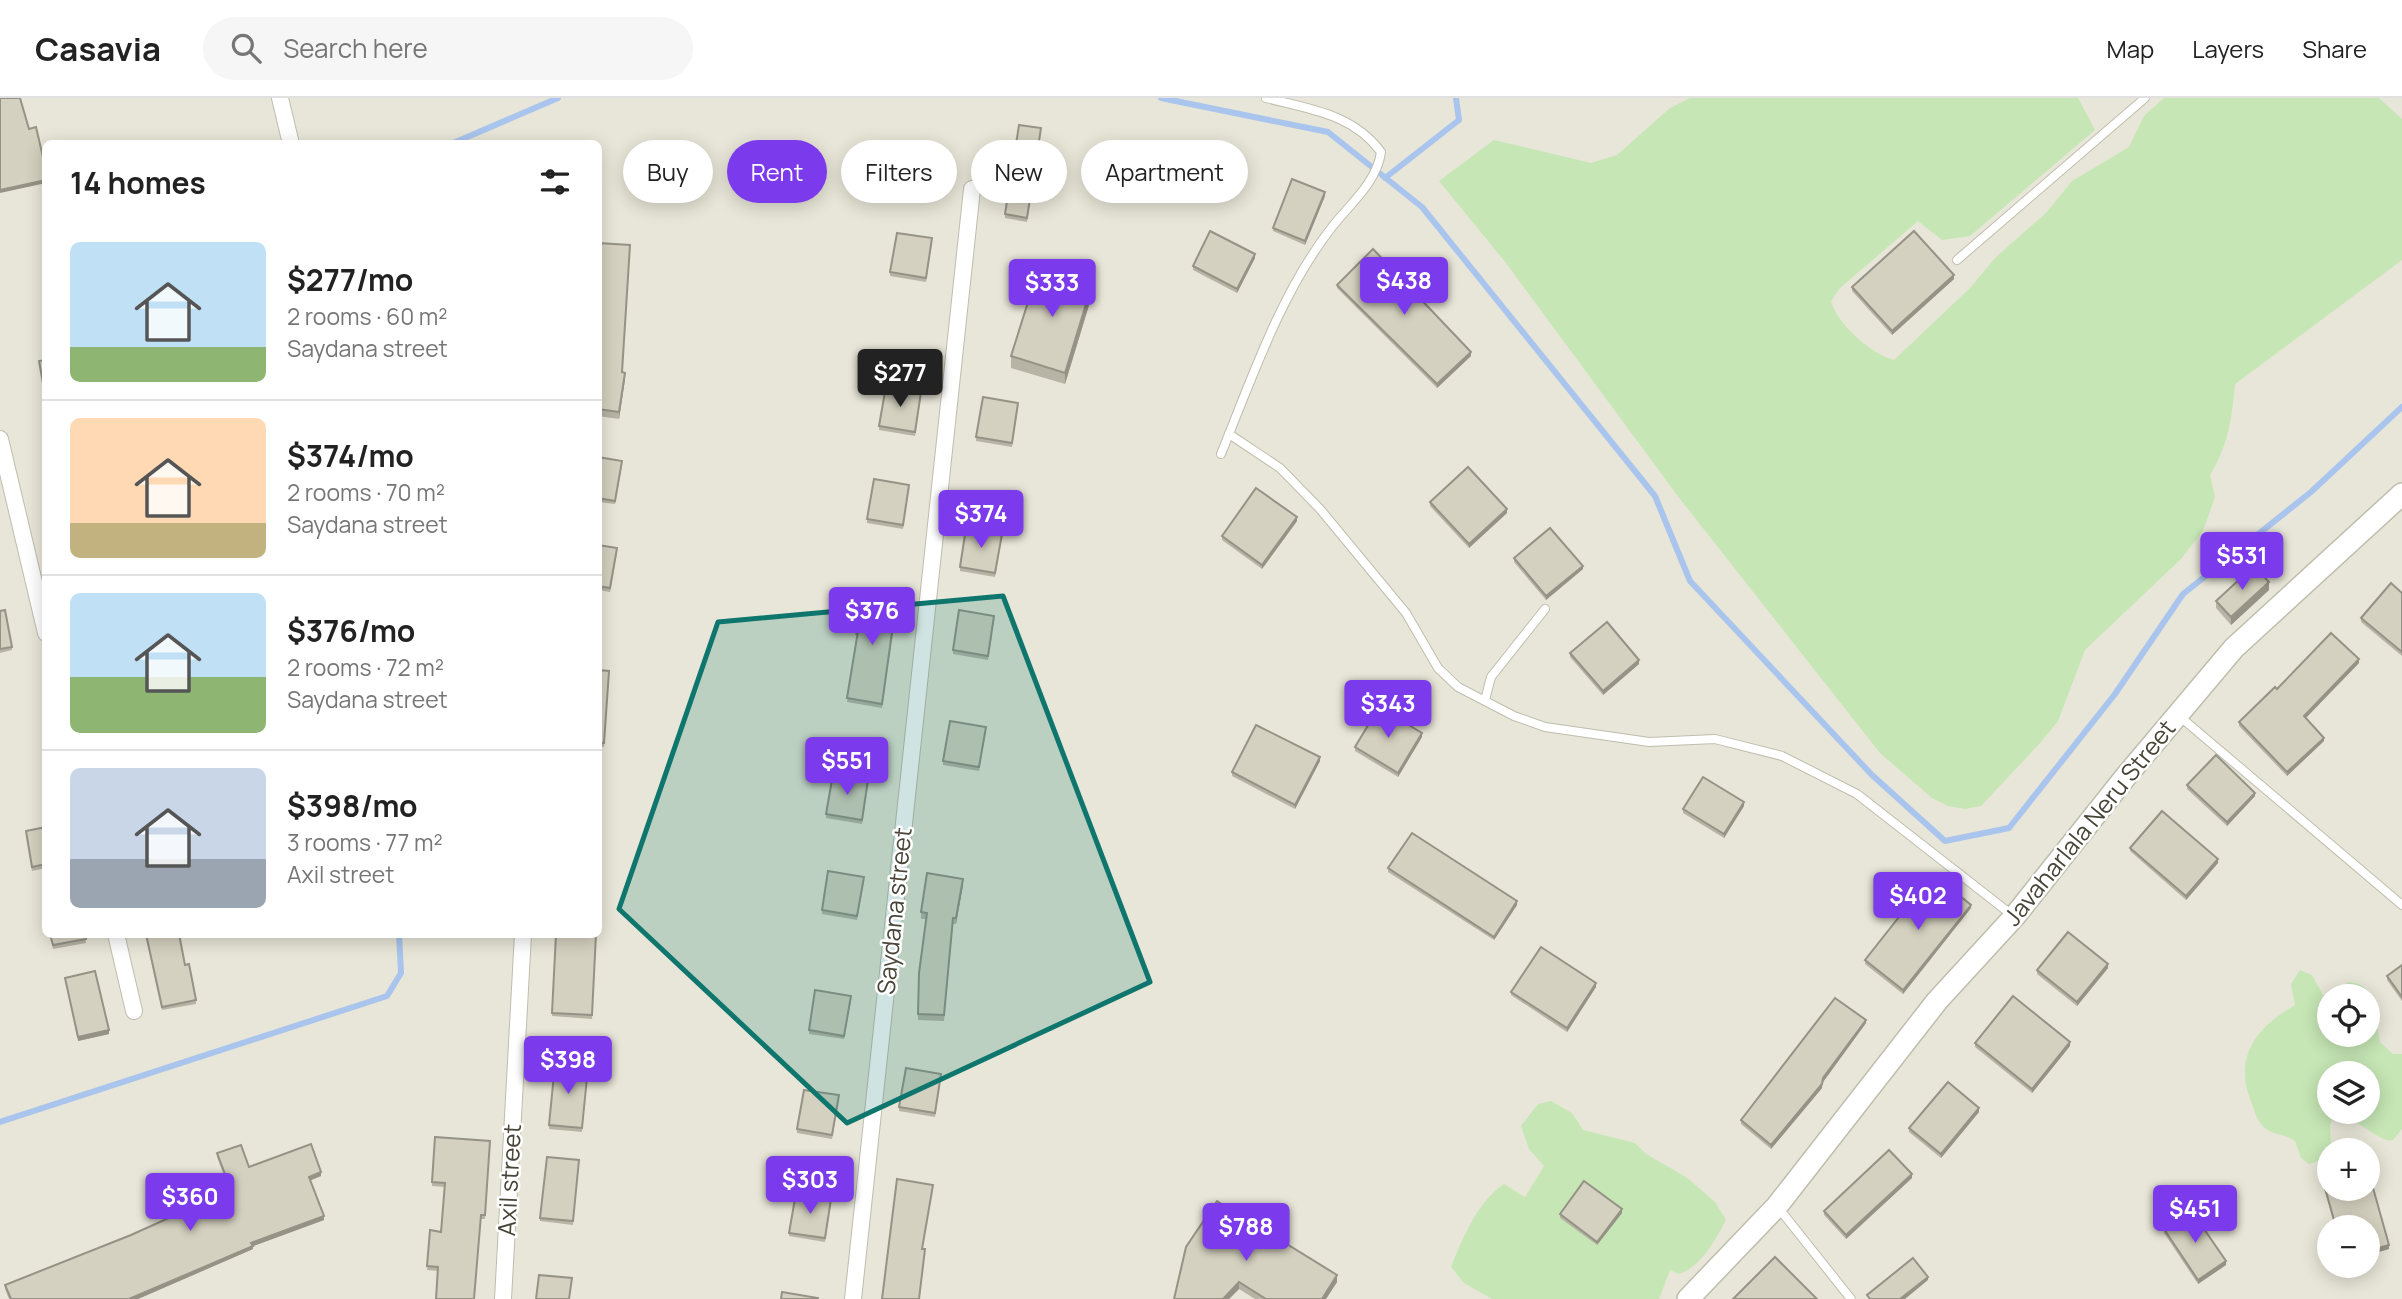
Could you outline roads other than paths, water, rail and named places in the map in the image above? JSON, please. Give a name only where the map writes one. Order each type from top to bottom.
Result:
[{"type":"street","points":[[280,98],[290,140]]},
{"type":"street","name":"Saydana street","points":[[853,1299],[971,198]]},
{"type":"street","points":[[0,439],[42,616]]},
{"type":"street","name":"Javaharlala Neru Street","points":[[1688,1299],[1777,1206],[1937,1001],[2014,917],[2234,648],[2402,494]]},
{"type":"street","points":[[117,938],[134,1011]]},
{"type":"street","name":"Axil street","points":[[503,1299],[523,938]]},
{"type":"lane","points":[[1221,454],[1301,274],[1331,229],[1371,180],[1380,162],[1381,152],[1358,127],[1322,112],[1266,98]]},
{"type":"lane","points":[[1957,260],[2145,98]]},
{"type":"lane","points":[[1229,434],[1280,468],[1320,509],[1406,613],[1438,668],[1458,687],[1514,716],[1545,727],[1649,742],[1715,739],[1782,756],[1857,794],[2014,917]]},
{"type":"lane","points":[[1485,700],[1491,677],[1545,609]]},
{"type":"lane","points":[[2178,715],[2402,905]]},
{"type":"lane","points":[[1777,1206],[1851,1299]]},
{"type":"waterway","points":[[460,140],[558,98]]},
{"type":"waterway","points":[[1161,98],[1328,132],[1422,207],[1655,496],[1690,581],[1872,775],[1945,841],[2009,828],[2115,694],[2183,594],[2311,492],[2402,407]]},
{"type":"waterway","points":[[1385,178],[1459,120],[1456,98]]},
{"type":"waterway","points":[[0,1122],[387,996],[401,973],[399,938]]}]
